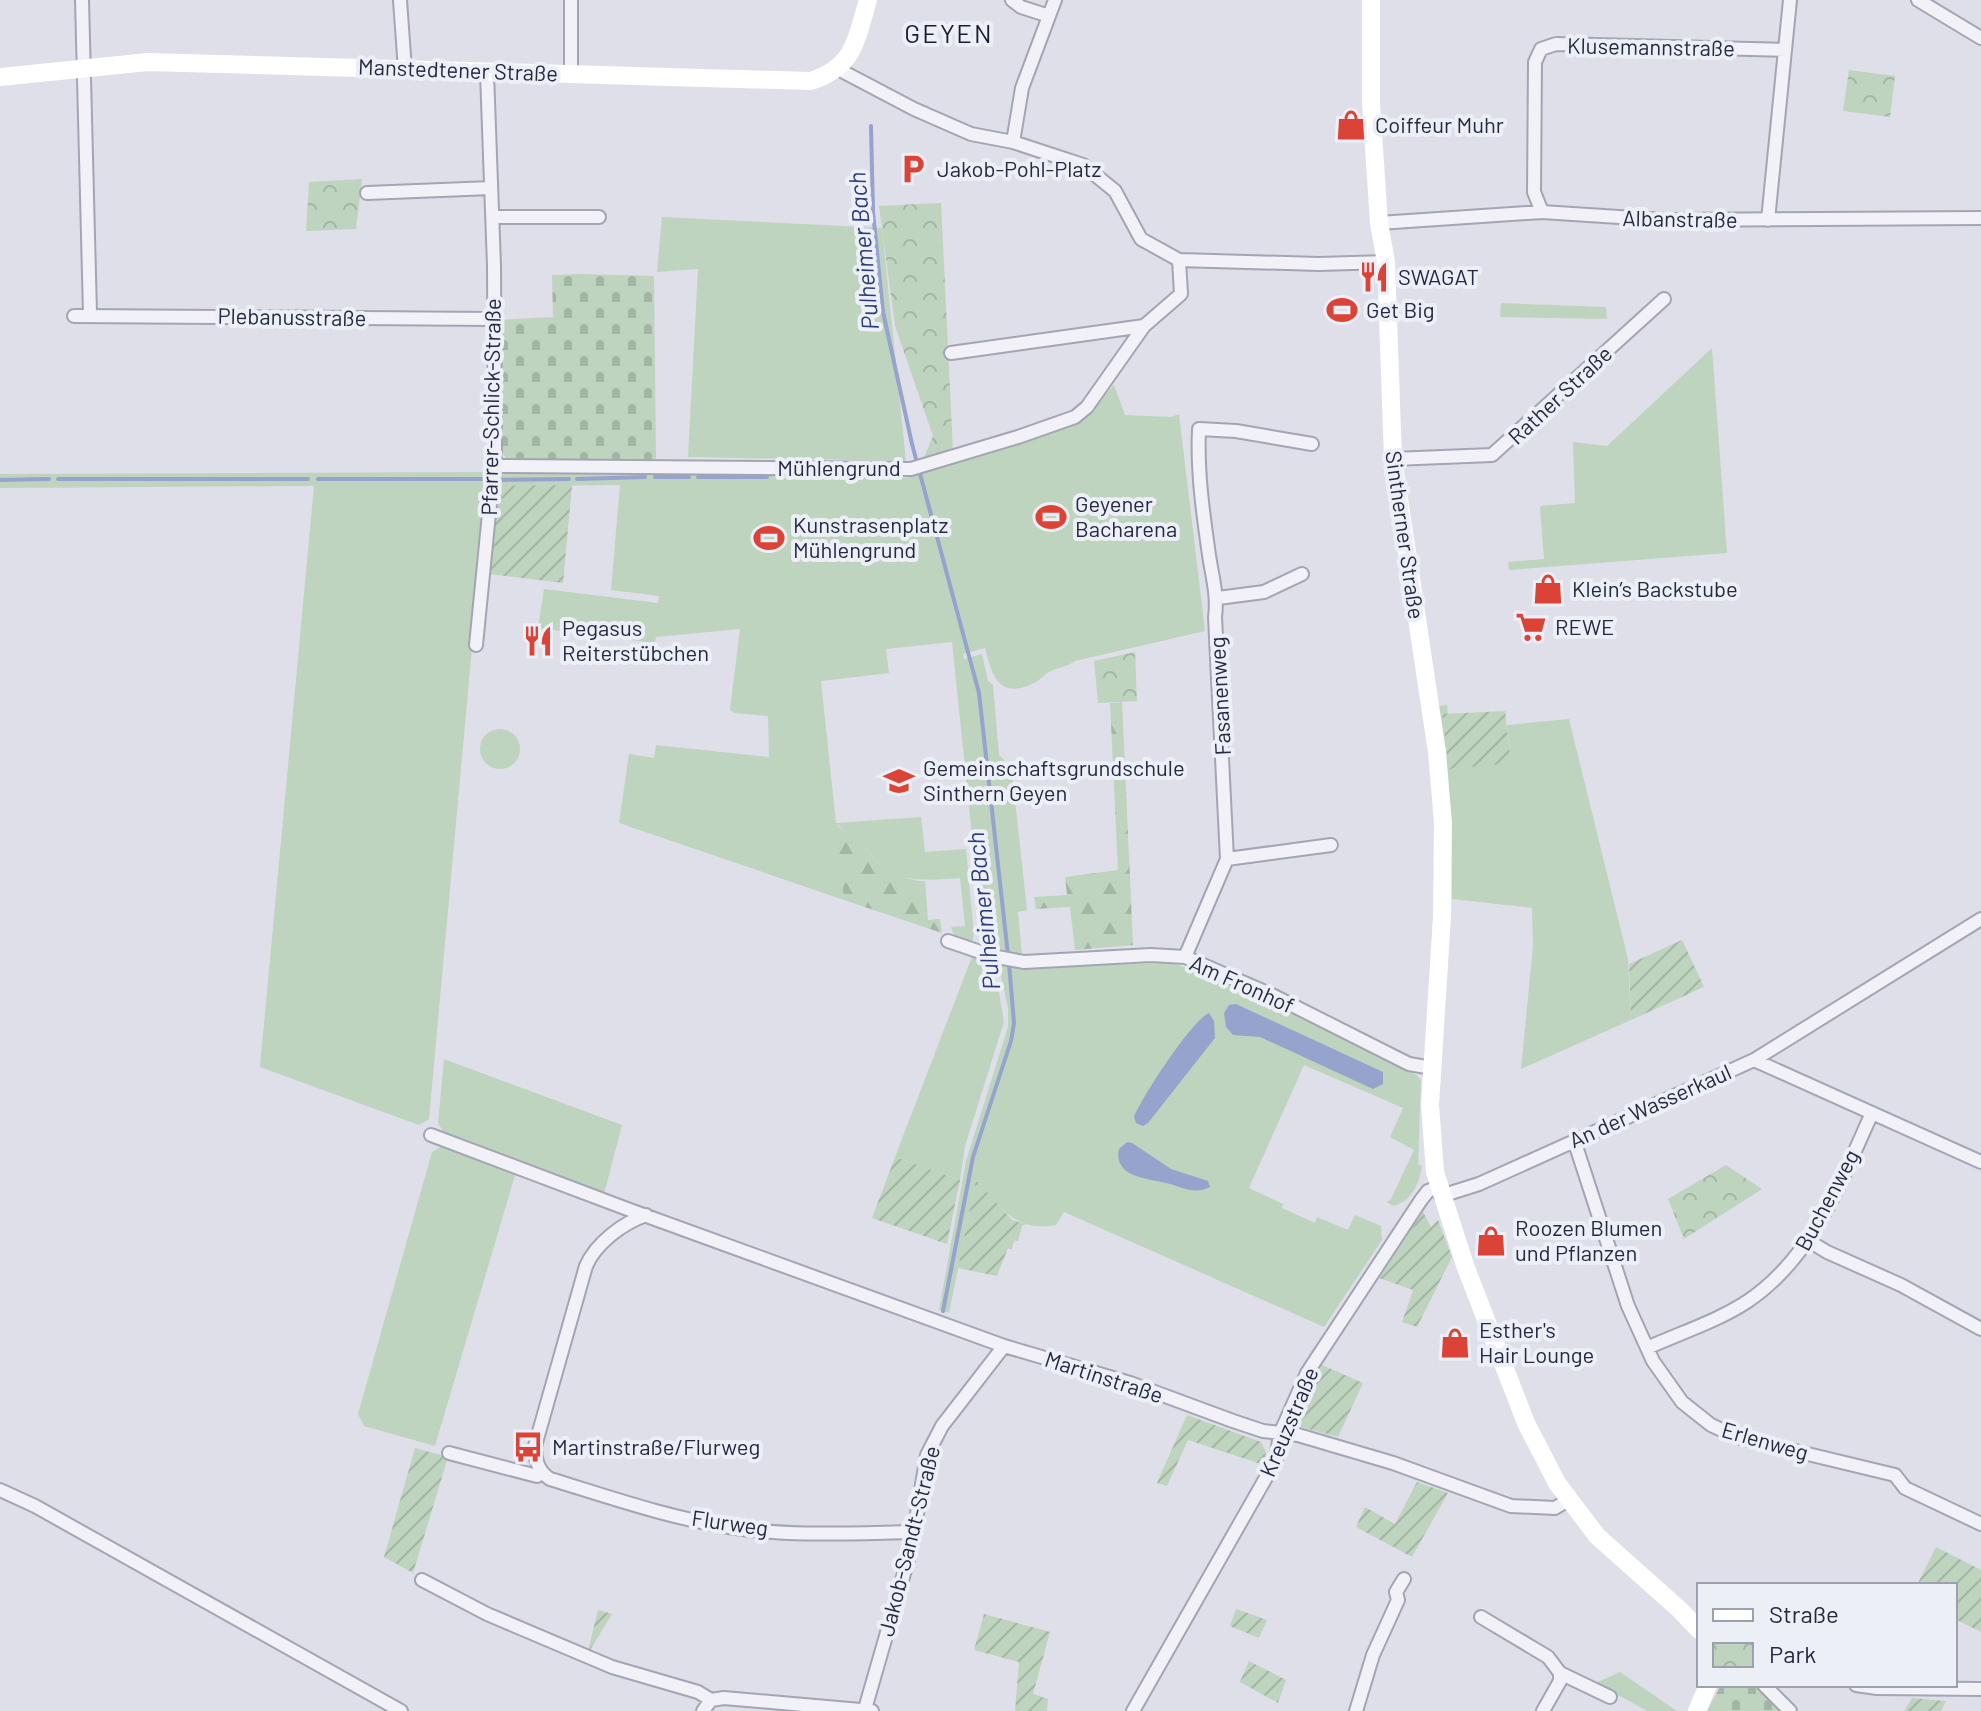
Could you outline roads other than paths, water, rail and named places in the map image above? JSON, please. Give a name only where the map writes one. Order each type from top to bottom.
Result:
[{"type":"street","points":[[82,0],[90,314]]},
{"type":"street","points":[[400,0],[405,70]]},
{"type":"street","points":[[571,0],[571,74]]},
{"type":"street","points":[[868,0],[852,50],[838,69],[914,109],[971,134],[1013,142],[1083,165],[1115,191],[1141,239],[1179,260],[1319,264],[1386,262]]},
{"type":"street","points":[[1012,0],[1021,7],[1049,16]]},
{"type":"street","points":[[1013,142],[1022,88],[1055,0]]},
{"type":"street","name":"Sintherner Straße","points":[[1371,0],[1371,103],[1379,223],[1386,262],[1393,459],[1437,752],[1443,823],[1442,917],[1432,1068],[1431,1140],[1440,1192],[1526,1423],[1568,1500],[1613,1553],[1697,1628]]},
{"type":"street","points":[[1768,220],[1790,0]]},
{"type":"street","points":[[1918,0],[1981,38]]},
{"type":"street","name":"Klusemannstraße","points":[[1542,212],[1534,192],[1535,62],[1541,49],[1556,44],[1785,50]]},
{"type":"street","name":"Manstedtener Straße","points":[[0,77],[83,66],[148,62],[790,81],[811,81],[838,69]]},
{"type":"street","name":"Pfarrer-Schlick-Straße","points":[[476,645],[494,466],[494,319],[487,73]]},
{"type":"street","points":[[367,193],[491,188]]},
{"type":"street","name":"Albanstraße","points":[[1379,223],[1542,212],[1665,220],[1981,218]]},
{"type":"street","points":[[492,217],[599,217]]},
{"type":"street","name":"Mühlengrund","points":[[494,466],[911,469],[1018,437],[1075,417],[1087,407],[1144,326],[1181,294],[1179,260]]},
{"type":"street","name":"Rather Straße","points":[[1393,459],[1492,455],[1664,299]]},
{"type":"street","name":"Plebanusstraße","points":[[74,316],[494,319]]},
{"type":"street","points":[[951,353],[1144,326]]},
{"type":"street","name":"Fasanenweg","points":[[1185,957],[1227,859],[1215,617],[1218,598],[1211,573],[1197,469],[1199,429],[1236,431],[1312,444]]},
{"type":"street","points":[[1218,598],[1264,592],[1302,574]]},
{"type":"street","points":[[1227,859],[1331,845]]},
{"type":"street","name":"An der Wasserkaul","points":[[1440,1192],[1479,1184],[1754,1060],[1981,919]]},
{"type":"street","name":"Am Fronhof","points":[[948,941],[1024,962],[1151,955],[1185,957],[1272,995],[1409,1064],[1432,1068]]},
{"type":"street","points":[[1754,1060],[1981,1162]]},
{"type":"street","name":"Buchenweg","points":[[1647,1348],[1730,1312],[1775,1280],[1809,1241],[1872,1113]]},
{"type":"street","name":"Martinstraße","points":[[431,1135],[1004,1346],[1130,1383],[1233,1421],[1280,1434],[1298,1435],[1393,1463],[1511,1506],[1555,1508],[1568,1500]]},
{"type":"street","name":"Erlenweg","points":[[1574,1140],[1618,1279],[1647,1348],[1675,1394],[1690,1411],[1711,1425],[1748,1441],[1895,1475],[1905,1488],[1981,1524]]},
{"type":"street","name":"Kreuzstraße","points":[[1133,1711],[1276,1460],[1280,1434],[1321,1350],[1421,1200],[1428,1191],[1440,1192]]},
{"type":"street","points":[[546,1475],[537,1462],[535,1446],[586,1266],[596,1249],[614,1233],[646,1215]]},
{"type":"street","points":[[1809,1241],[1901,1285],[1981,1329]]},
{"type":"street","name":"Jakob-Sandt-Straße","points":[[869,1710],[915,1532],[924,1464],[934,1438],[990,1360],[1004,1346]]},
{"type":"street","name":"Flurweg","points":[[449,1453],[516,1472],[546,1475],[627,1503],[730,1528],[915,1532]]},
{"type":"street","points":[[0,1490],[35,1506],[401,1711]]},
{"type":"street","points":[[1356,1711],[1373,1655],[1398,1600],[1396,1592],[1404,1579]]},
{"type":"street","points":[[422,1580],[487,1614],[612,1667],[698,1692],[707,1706],[732,1698],[869,1710]]},
{"type":"street","points":[[1481,1617],[1548,1657],[1560,1673],[1610,1697]]},
{"type":"street","points":[[1543,1711],[1560,1681],[1560,1673]]},
{"type":"street","points":[[1697,1711],[1707,1687]]},
{"type":"street","points":[[1766,1687],[1790,1711]]},
{"type":"street","points":[[1870,1687],[1981,1689]]},
{"type":"water","points":[[1236,1004],[1383,1072],[1383,1084],[1373,1089],[1260,1037],[1233,1035],[1226,1027],[1224,1013],[1229,1005]]},
{"type":"water","points":[[1209,1013],[1214,1021],[1215,1038],[1148,1123],[1143,1126],[1136,1123],[1134,1117],[1157,1077],[1191,1029]]},
{"type":"water","points":[[1127,1142],[1171,1169],[1208,1181],[1210,1187],[1188,1190],[1133,1175],[1121,1165],[1119,1158],[1119,1149]]},
{"type":"waterway","name":"Pulheimer Bach","points":[[871,126],[873,212],[883,312],[912,444],[979,693],[1008,955]]},
{"type":"waterway","points":[[577,479],[645,477]]},
{"type":"waterway","points":[[655,477],[689,477]]},
{"type":"waterway","points":[[698,477],[767,477]]},
{"type":"waterway","points":[[0,480],[49,479]]},
{"type":"waterway","points":[[58,479],[308,479]]},
{"type":"waterway","points":[[318,479],[488,479]]},
{"type":"waterway","points":[[498,480],[569,479]]},
{"type":"waterway","name":"Pulheimer Bach","points":[[943,1311],[973,1157],[1011,1041],[1014,1023],[1009,963]]},
{"type":"place","name":"Coiffeur Muhr","points":[[1351,125]]},
{"type":"place","name":"Jakob-Pohl-Platz","points":[[913,169]]},
{"type":"place","name":"SWAGAT","points":[[1374,277]]},
{"type":"place","name":"Get Big","points":[[1342,310]]},
{"type":"place","name":"Geyener Bacharena","points":[[1051,517]]},
{"type":"place","name":"Kunstrasenplatz Mühlengrund","points":[[769,538]]},
{"type":"place","name":"Klein’s Backstube","points":[[1548,589]]},
{"type":"place","name":"REWE","points":[[1531,627]]},
{"type":"place","name":"Pegasus Reiterstübchen","points":[[538,641]]},
{"type":"place","name":"Gemeinschaftsgrundschule Sinthern Geyen","points":[[899,781]]},
{"type":"place","name":"Roozen Blumen und Pflanzen","points":[[1491,1241]]},
{"type":"place","name":"Esther's Hair Lounge","points":[[1455,1343]]},
{"type":"place","name":"Martinstraße/Flurweg","points":[[528,1447]]},
{"type":"district","name":"GEYEN","points":[[949,34]]}]
